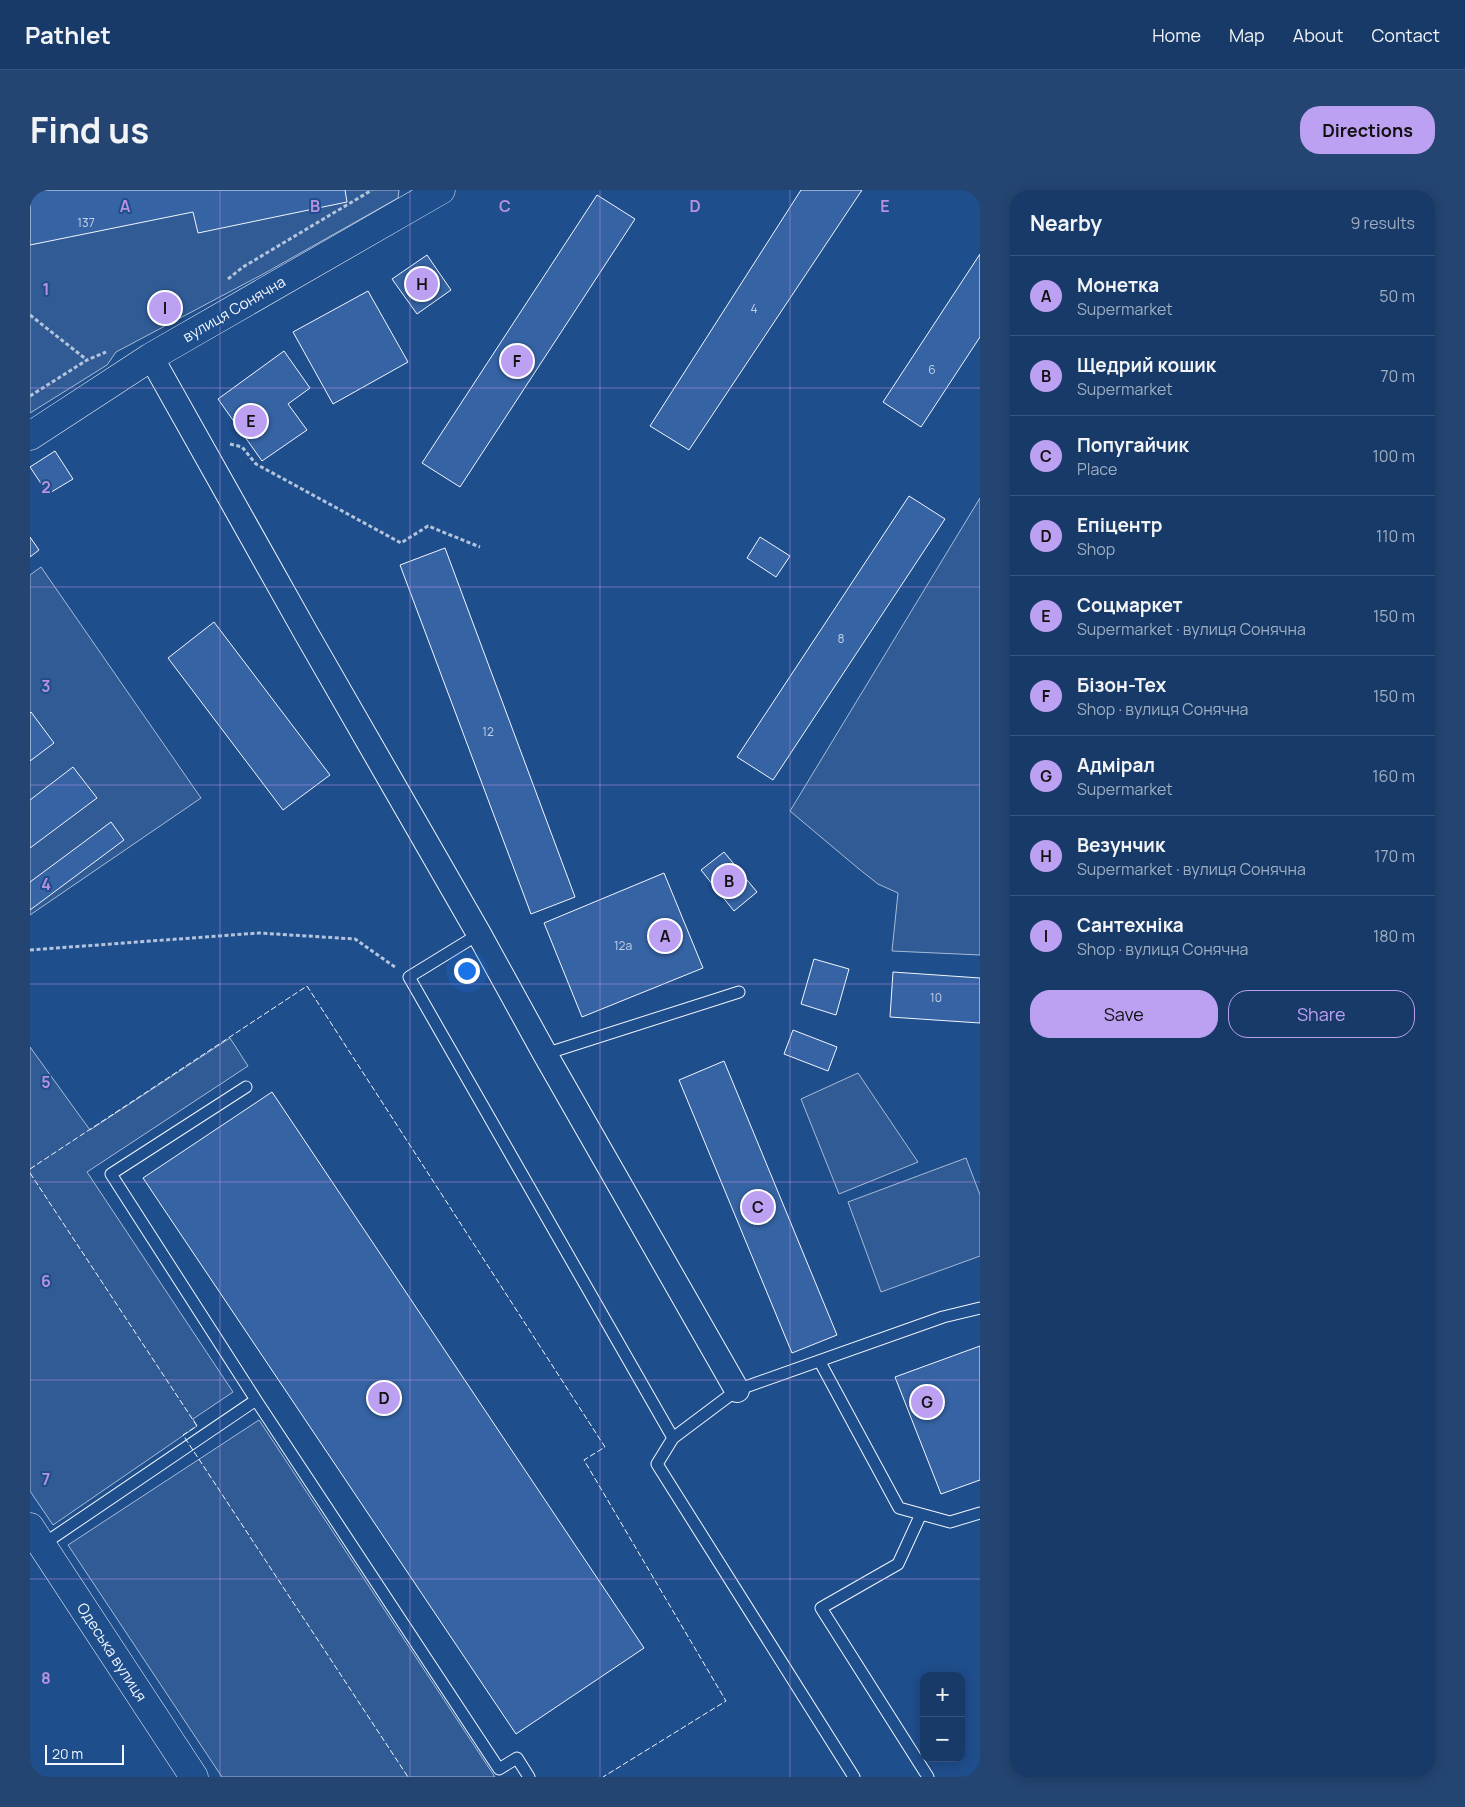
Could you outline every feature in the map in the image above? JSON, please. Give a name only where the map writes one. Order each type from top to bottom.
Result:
[{"type":"street","name":"вулиця Сонячна","points":[[30,436],[151,357],[428,193]]},
{"type":"street","points":[[151,357],[479,934],[545,1054],[738,1390]]},
{"type":"street","name":"Одеська вулиця","points":[[36,1536],[194,1777]]},
{"type":"lane","points":[[479,934],[409,977],[673,1438]]},
{"type":"lane","points":[[545,1054],[739,992]]},
{"type":"lane","points":[[246,1087],[111,1174],[256,1400],[499,1769],[517,1758],[529,1777]]},
{"type":"lane","points":[[854,1777],[657,1464],[673,1438],[738,1390],[943,1317],[980,1308]]},
{"type":"lane","points":[[820,1362],[899,1508],[950,1522],[980,1513]]},
{"type":"lane","points":[[36,1536],[256,1400]]},
{"type":"lane","points":[[921,1514],[898,1564],[821,1608],[928,1777]]},
{"type":"path","points":[[30,315],[113,381]]},
{"type":"path","points":[[193,433],[242,447],[256,464],[401,543],[428,526],[480,548]]},
{"type":"path","points":[[30,950],[259,933],[355,939],[409,977]]},
{"type":"shaded area","points":[[30,190],[399,190],[398,198],[265,273],[116,352],[107,365],[30,413]]},
{"type":"shaded area","points":[[980,498],[980,955],[892,951],[898,893],[878,884],[790,811]]},
{"type":"shaded area","points":[[41,567],[201,798],[30,915],[30,575]]},
{"type":"shaded area","points":[[230,1038],[248,1066],[87,1172],[233,1392],[193,1419],[197,1426],[53,1525],[30,1491],[30,1047],[90,1130]]},
{"type":"shaded area","points":[[858,1073],[918,1162],[839,1194],[801,1099]]},
{"type":"shaded area","points":[[966,1158],[980,1195],[980,1256],[881,1292],[848,1202]]},
{"type":"shaded area","points":[[259,1420],[495,1777],[222,1777],[68,1545]]},
{"type":"building","points":[[30,190],[345,190],[347,202],[198,233],[193,212],[30,245]]},
{"type":"building","points":[[801,190],[862,190],[689,450],[650,426]]},
{"type":"building","points":[[597,195],[635,219],[460,487],[422,463]]},
{"type":"building","points":[[980,254],[980,337],[921,427],[883,402]]},
{"type":"building","points":[[427,255],[451,290],[417,314],[392,279]]},
{"type":"building","points":[[368,291],[408,362],[333,404],[293,332]]},
{"type":"building","points":[[169,292],[180,315],[162,324],[151,300]]},
{"type":"building","points":[[284,351],[310,388],[288,404],[307,430],[262,461],[218,399]]},
{"type":"building","points":[[55,451],[73,479],[48,494],[30,467]]},
{"type":"building","points":[[909,496],[945,519],[773,780],[737,757]]},
{"type":"building","points":[[30,537],[39,550],[30,557]]},
{"type":"building","points":[[760,537],[790,556],[776,577],[747,558]]},
{"type":"building","points":[[445,548],[575,897],[531,914],[400,565]]},
{"type":"building","points":[[214,622],[330,775],[283,810],[168,658]]},
{"type":"building","points":[[30,713],[54,743],[30,761]]},
{"type":"building","points":[[73,767],[97,798],[30,848],[30,800]]},
{"type":"building","points":[[111,822],[124,840],[30,910],[30,882]]},
{"type":"building","points":[[724,852],[757,892],[734,911],[701,870]]},
{"type":"building","points":[[664,873],[703,968],[582,1017],[544,923]]},
{"type":"building","points":[[814,959],[849,969],[836,1015],[801,1004]]},
{"type":"building","points":[[893,972],[980,978],[980,1023],[890,1017]]},
{"type":"building","points":[[793,1030],[837,1047],[828,1071],[784,1054]]},
{"type":"building","points":[[724,1061],[837,1335],[792,1353],[679,1080]]},
{"type":"building","points":[[272,1092],[644,1648],[516,1734],[143,1178]]},
{"type":"building","points":[[980,1346],[980,1480],[941,1494],[895,1377]]},
{"type":"fence","points":[[30,1169],[307,986],[605,1447],[584,1460],[726,1701],[603,1777]]},
{"type":"fence","points":[[30,1173],[197,1426],[183,1435],[408,1777]]},
{"type":"place","name":"Везунчик","points":[[422,284]]},
{"type":"place","name":"Сантехніка","points":[[165,308]]},
{"type":"place","name":"Бізон-Тех","points":[[517,361]]},
{"type":"place","name":"Соцмаркет","points":[[251,421]]},
{"type":"place","name":"Щедрий кошик","points":[[729,881]]},
{"type":"place","name":"Монетка","points":[[665,936]]},
{"type":"place","name":"Попугайчик","points":[[758,1207]]},
{"type":"place","name":"Епіцентр","points":[[384,1398]]},
{"type":"place","name":"Адмірал","points":[[927,1402]]}]
